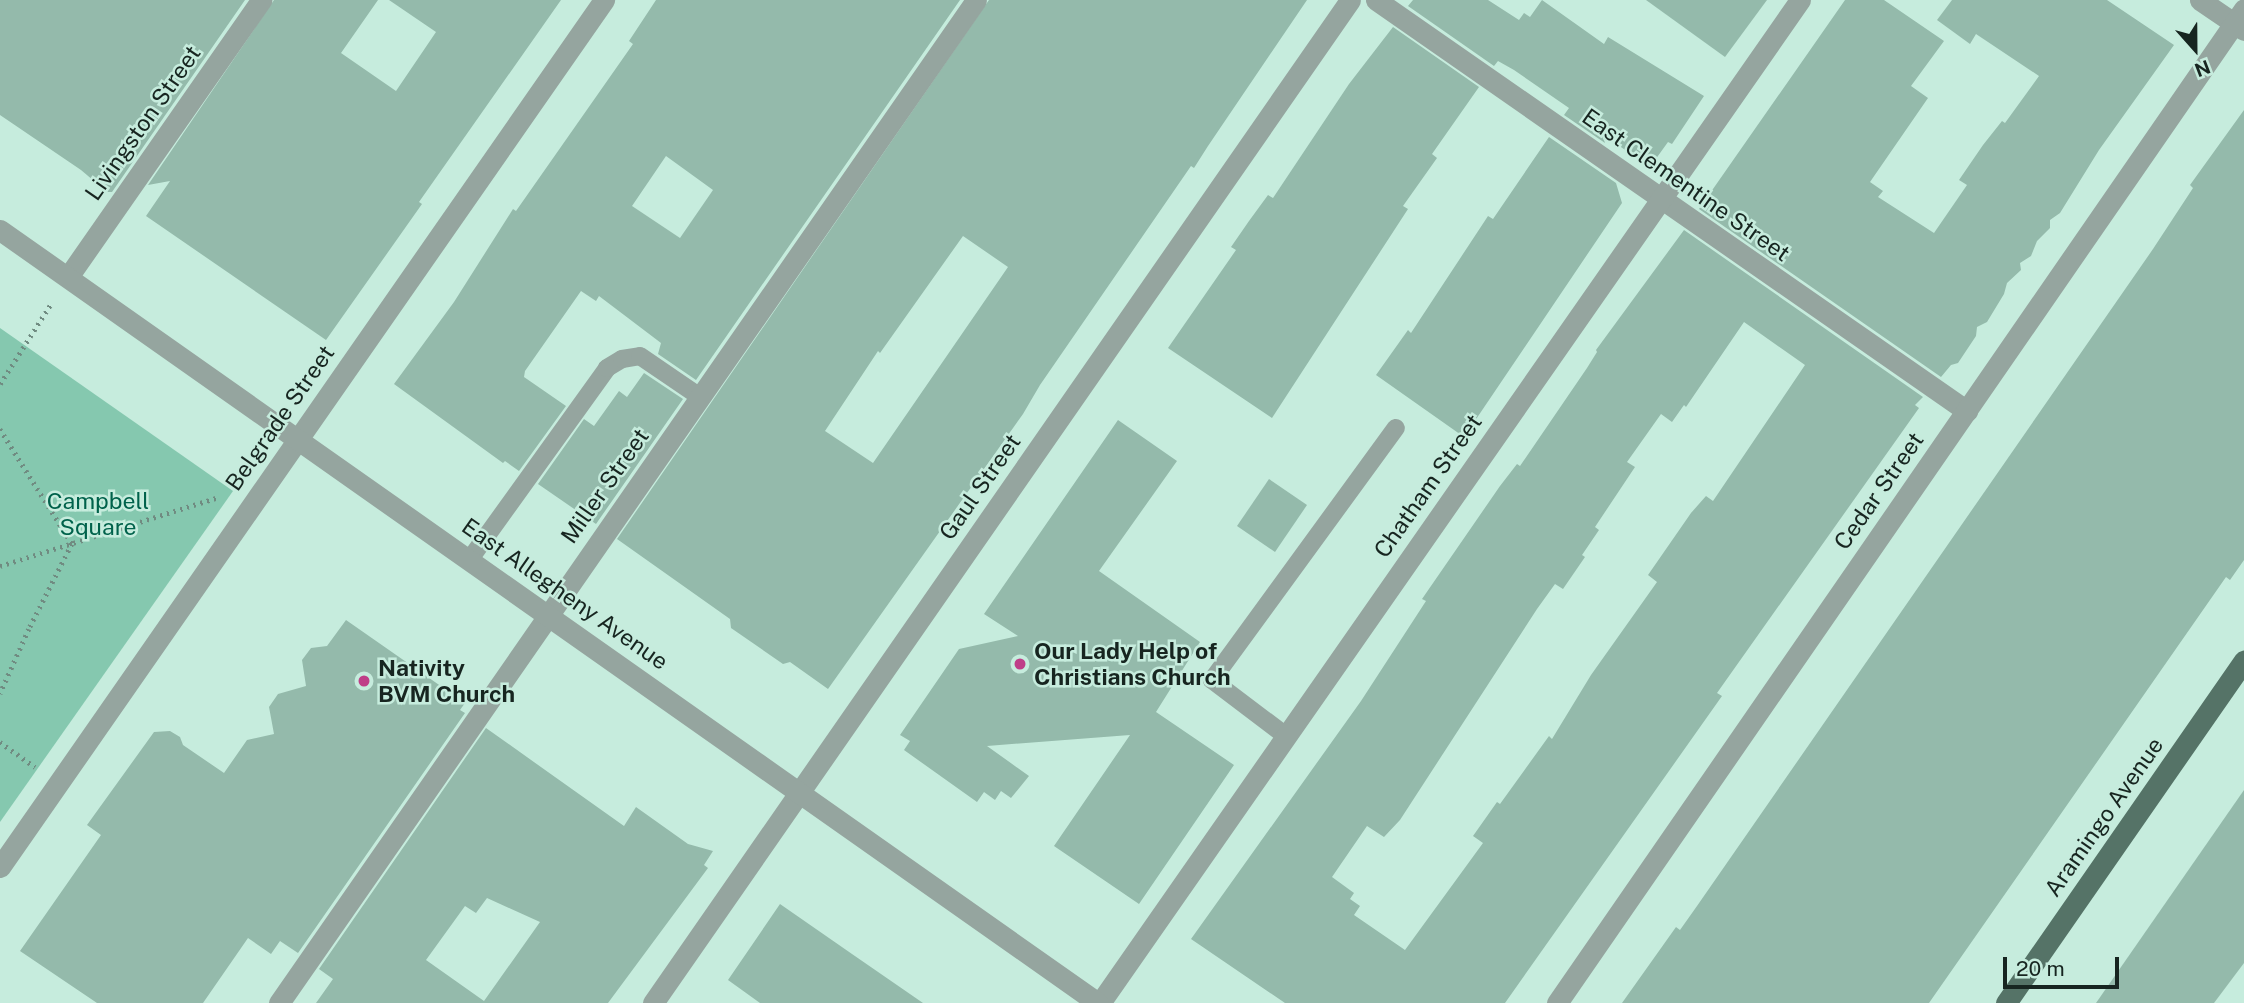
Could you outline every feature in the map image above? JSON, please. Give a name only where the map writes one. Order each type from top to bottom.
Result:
[{"type":"main road","name":"Aramingo Avenue","points":[[2006,1003],[2244,660]]},
{"type":"street","name":"Livingston Street","points":[[68,277],[261,0]]},
{"type":"street","name":"Belgrade Street","points":[[0,867],[604,0]]},
{"type":"street","name":"Miller Street","points":[[279,1003],[976,0]]},
{"type":"street","name":"Gaul Street","points":[[653,1003],[1350,0]]},
{"type":"street","name":"East Clementine Street","points":[[1376,0],[1967,411]]},
{"type":"street","name":"Chatham Street","points":[[1099,1003],[1800,0]]},
{"type":"street","points":[[2200,0],[2241,21]]},
{"type":"street","name":"Cedar Street","points":[[1557,1003],[2241,21]]},
{"type":"street","name":"East Allegheny Avenue","points":[[0,230],[1099,1003]]},
{"type":"lane","points":[[470,559],[607,368],[622,359],[639,356],[700,397]]},
{"type":"lane","points":[[1286,736],[1212,680],[1396,428]]},
{"type":"path","points":[[0,384],[68,277]]},
{"type":"path","points":[[0,429],[72,544]]},
{"type":"path","points":[[0,566],[220,497]]},
{"type":"path","points":[[0,694],[72,544]]},
{"type":"path","points":[[0,742],[58,783]]},
{"type":"green space","name":"Campbell Square","points":[[0,328],[233,491],[0,822]]},
{"type":"building","points":[[0,0],[245,0],[112,192],[107,192],[81,170],[0,115]]},
{"type":"building","points":[[274,0],[378,0],[341,53],[396,91],[436,32],[389,0],[561,0],[326,340],[146,216],[170,181],[148,185]]},
{"type":"building","points":[[656,0],[960,0],[696,380],[658,354],[661,343],[599,296],[596,301],[581,291],[525,371],[524,377],[566,406],[519,471],[505,461],[503,463],[394,384],[454,302],[513,209],[516,211],[633,44],[629,41]],"holes":[[[666,156],[713,190],[680,238],[632,206]]]},
{"type":"building","points":[[989,0],[1307,0],[1194,168],[1191,166],[1040,385],[1023,414],[828,689],[790,662],[783,664],[731,628],[730,619],[617,539]],"holes":[[[963,236],[1008,267],[873,463],[825,431],[878,351],[880,353]]]},
{"type":"building","points":[[1413,0],[1488,0],[1519,20],[1524,13],[1530,17],[1542,0],[1604,44],[1608,37],[1704,96],[1672,144],[1668,142],[1650,167],[1602,134],[1605,143],[1564,115],[1569,108],[1514,70],[1498,61],[1494,66],[1408,6]]},
{"type":"building","points":[[1646,0],[1767,0],[1725,57]]},
{"type":"building","points":[[1845,0],[1884,0],[1944,41],[1911,86],[1928,98],[1870,182],[1883,191],[1878,197],[1934,233],[1967,185],[1959,180],[1983,145],[2002,121],[2005,123],[2039,76],[1976,34],[1970,44],[1937,20],[1952,0],[2107,0],[2174,45],[2099,150],[2060,213],[2050,220],[2050,228],[2037,241],[2031,256],[2020,263],[2021,270],[2007,283],[2004,294],[1987,322],[1977,327],[1976,336],[1958,363],[1951,365],[1941,377],[1699,209]]},
{"type":"building","points":[[1393,27],[1479,87],[1432,154],[1437,158],[1403,206],[1408,209],[1272,418],[1168,348],[1236,250],[1231,247],[1249,221],[1268,195],[1273,198],[1349,84]]},
{"type":"building","points":[[2244,110],[2244,560],[2230,580],[2226,577],[1929,1003],[1622,1003],[1676,927],[1680,930],[1697,906],[2153,249],[2193,188],[2190,185]]},
{"type":"building","points":[[1549,137],[1616,183],[1622,203],[1464,437],[1376,375],[1408,330],[1411,333],[1488,216],[1493,219]]},
{"type":"building","points":[[1684,230],[1923,397],[1915,405],[1919,408],[1717,693],[1722,696],[1505,1003],[1285,1003],[1191,939],[1361,701],[1426,601],[1422,599],[1500,486],[1517,464],[1520,466],[1587,368],[1596,350]],"holes":[[[1744,322],[1805,365],[1713,501],[1706,496],[1691,513],[1648,575],[1657,582],[1591,675],[1552,739],[1549,736],[1500,804],[1497,802],[1473,836],[1483,843],[1405,950],[1354,915],[1360,906],[1350,899],[1354,893],[1332,877],[1367,826],[1384,837],[1400,820],[1537,609],[1555,584],[1563,589],[1585,557],[1582,555],[1599,530],[1595,527],[1635,467],[1627,462],[1661,414],[1672,422],[1684,405],[1686,407]]]},
{"type":"building","points":[[644,373],[683,399],[596,524],[538,484],[584,419],[594,426],[619,391],[627,397]]},
{"type":"building","points":[[1118,420],[1177,461],[1099,571],[1200,642],[1156,712],[1234,765],[1139,904],[1054,846],[1130,735],[987,746],[1029,776],[1011,798],[1001,791],[995,800],[984,792],[977,802],[904,750],[910,741],[900,735],[959,649],[1018,636],[984,614]]},
{"type":"building","points":[[1269,479],[1307,505],[1275,552],[1237,526]]},
{"type":"building","points":[[346,620],[465,703],[460,710],[465,713],[298,953],[280,941],[271,954],[248,938],[203,1003],[97,1003],[20,951],[101,835],[87,825],[154,732],[170,731],[180,737],[183,745],[224,773],[247,740],[274,734],[269,707],[278,694],[306,686],[302,660],[311,648],[327,646]]},
{"type":"building","points":[[486,728],[624,826],[636,807],[688,844],[713,851],[704,865],[708,868],[608,1003],[316,1003],[333,979],[319,969]],"holes":[[[487,898],[540,922],[484,1001],[426,960],[465,906],[476,913]]]},
{"type":"building","points":[[2244,790],[2244,963],[2214,1003],[2096,1003]]},
{"type":"building","points":[[780,904],[923,1003],[760,1003],[728,980]]},
{"type":"place","name":"Our Lady Help of Christians Church","points":[[1020,664]]},
{"type":"place","name":"Nativity BVM Church","points":[[364,681]]}]
